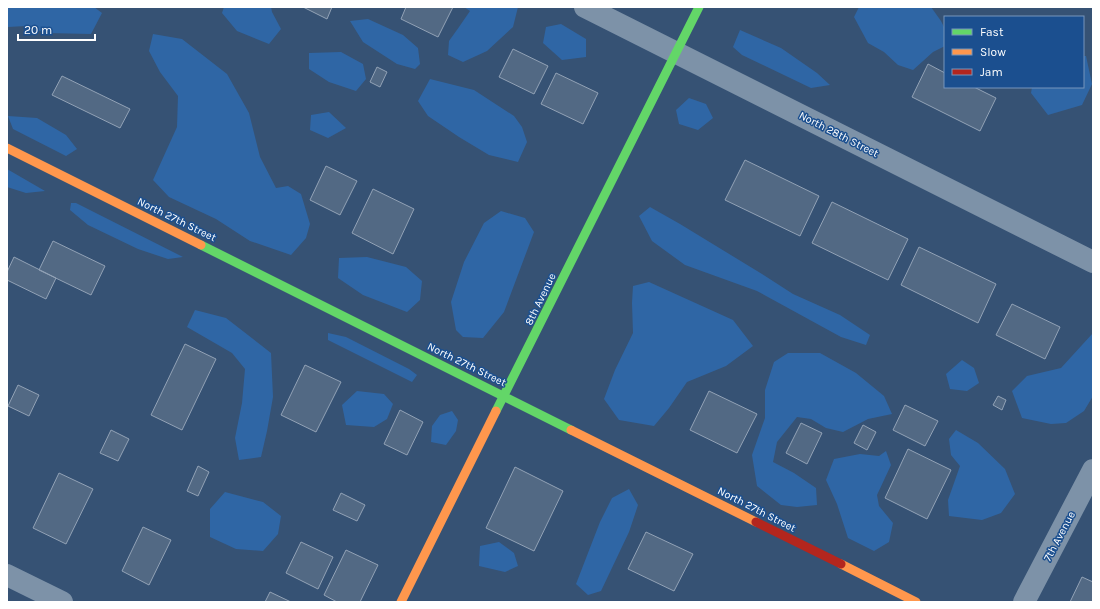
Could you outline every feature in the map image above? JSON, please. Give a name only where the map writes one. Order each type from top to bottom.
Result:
[{"type":"street","name":"North 28th Street","points":[[585,7],[1093,262]]},
{"type":"street","name":"8th Avenue","points":[[402,602],[699,7]]},
{"type":"street","name":"North 27th Street","points":[[7,148],[916,602]]},
{"type":"street","name":"7th Avenue","points":[[1024,602],[1093,470]]},
{"type":"street","points":[[7,575],[62,602]]},
{"type":"shaded area","points":[[7,7],[94,7],[102,13],[91,34],[46,33],[26,26],[8,27]]},
{"type":"shaded area","points":[[224,7],[271,7],[281,29],[269,44],[237,31],[222,13]]},
{"type":"shaded area","points":[[464,7],[518,7],[513,27],[487,51],[463,62],[448,55],[449,41],[470,11]]},
{"type":"shaded area","points":[[859,7],[931,7],[944,27],[944,46],[933,52],[913,70],[898,65],[884,52],[868,43],[854,17]]},
{"type":"shaded area","points":[[368,19],[403,35],[418,48],[420,64],[415,69],[397,64],[363,42],[350,21]]},
{"type":"shaded area","points":[[561,24],[586,39],[586,57],[562,60],[543,43],[546,27]]},
{"type":"shaded area","points":[[740,30],[781,48],[817,73],[830,85],[811,88],[742,55],[733,47]]},
{"type":"shaded area","points":[[153,34],[182,39],[227,74],[249,113],[260,157],[276,188],[288,186],[301,194],[310,224],[306,238],[291,255],[250,241],[216,219],[169,197],[153,180],[177,127],[178,96],[160,72],[149,51]]},
{"type":"shaded area","points":[[341,52],[363,64],[366,79],[356,91],[329,82],[309,69],[309,53]]},
{"type":"shaded area","points":[[1084,56],[1086,56],[1092,84],[1082,105],[1048,115],[1031,93],[1032,88],[1084,88]]},
{"type":"shaded area","points":[[430,79],[474,90],[514,116],[522,127],[527,142],[518,162],[489,155],[428,116],[418,101]]},
{"type":"shaded area","points":[[689,98],[706,104],[713,118],[698,130],[679,124],[676,110]]},
{"type":"shaded area","points":[[329,112],[346,128],[328,138],[310,130],[311,115]]},
{"type":"shaded area","points":[[8,116],[37,118],[66,135],[77,149],[66,156],[13,129]]},
{"type":"shaded area","points":[[7,169],[45,191],[26,193],[7,187]]},
{"type":"shaded area","points":[[71,203],[76,203],[183,257],[168,259],[138,249],[88,225],[70,210]]},
{"type":"shaded area","points":[[650,207],[793,294],[840,315],[870,335],[866,345],[841,337],[757,291],[685,265],[652,241],[639,216]]},
{"type":"shaded area","points":[[501,211],[525,218],[534,232],[504,312],[483,338],[463,337],[456,330],[451,302],[464,262],[484,223]]},
{"type":"shaded area","points":[[367,257],[406,267],[422,281],[420,300],[407,312],[363,295],[338,278],[339,258]]},
{"type":"shaded area","points":[[649,282],[733,320],[753,346],[726,366],[687,382],[669,408],[654,426],[619,420],[604,399],[615,370],[633,333],[633,286]]},
{"type":"shaded area","points":[[195,310],[226,318],[271,353],[273,397],[261,457],[239,460],[235,438],[242,403],[245,369],[232,353],[187,327]]},
{"type":"shaded area","points":[[328,333],[346,337],[409,369],[417,375],[412,382],[328,340]]},
{"type":"shaded area","points":[[1093,333],[1093,396],[1084,411],[1066,423],[1051,424],[1022,418],[1012,391],[1027,376],[1061,368]]},
{"type":"shaded area","points":[[788,353],[820,353],[856,373],[884,396],[892,414],[868,419],[843,432],[826,428],[811,419],[797,417],[777,442],[773,462],[794,473],[816,488],[817,505],[797,507],[781,505],[757,486],[752,455],[765,418],[765,390],[774,362]]},
{"type":"shaded area","points":[[962,360],[974,368],[979,383],[967,391],[950,389],[946,374]]},
{"type":"shaded area","points":[[357,391],[384,394],[393,404],[387,419],[374,427],[346,425],[342,405]]},
{"type":"shaded area","points":[[452,411],[458,420],[456,431],[446,445],[431,442],[432,426],[440,415]]},
{"type":"shaded area","points":[[956,430],[978,443],[1005,469],[1015,494],[1001,513],[982,520],[949,516],[948,500],[960,466],[951,455],[949,439]]},
{"type":"shaded area","points":[[886,451],[891,465],[877,495],[879,506],[893,523],[889,542],[874,551],[848,538],[837,504],[826,480],[834,459],[860,454],[879,456]]},
{"type":"shaded area","points":[[629,489],[638,505],[629,532],[601,591],[588,595],[576,584],[600,522],[612,498]]},
{"type":"shaded area","points":[[225,492],[263,502],[281,516],[278,534],[263,551],[236,549],[210,537],[210,509]]},
{"type":"shaded area","points":[[499,542],[514,553],[518,566],[505,572],[479,566],[480,546]]},
{"type":"building","points":[[303,7],[332,7],[327,19]]},
{"type":"building","points":[[406,7],[453,7],[438,37],[401,19]]},
{"type":"building","points":[[513,49],[548,66],[534,94],[499,77]]},
{"type":"building","points":[[928,64],[944,72],[944,88],[976,88],[996,98],[980,131],[912,97]]},
{"type":"building","points":[[377,67],[387,72],[380,87],[370,82]]},
{"type":"building","points":[[556,73],[598,93],[583,124],[541,104]]},
{"type":"building","points":[[62,76],[130,109],[120,128],[52,95]]},
{"type":"building","points":[[745,160],[819,196],[800,236],[725,200]]},
{"type":"building","points":[[326,166],[357,181],[340,215],[310,200]]},
{"type":"building","points":[[373,189],[414,209],[393,254],[352,233]]},
{"type":"building","points":[[832,202],[908,239],[888,280],[812,243]]},
{"type":"building","points":[[53,241],[105,266],[91,295],[39,270]]},
{"type":"building","points":[[919,247],[996,284],[978,323],[901,285]]},
{"type":"building","points":[[14,257],[56,278],[46,299],[7,280],[7,272]]},
{"type":"building","points":[[1012,304],[1060,327],[1045,359],[996,335]]},
{"type":"building","points":[[185,344],[216,359],[182,430],[151,415]]},
{"type":"building","points":[[305,365],[341,382],[316,432],[281,415]]},
{"type":"building","points":[[18,385],[39,395],[29,416],[8,406]]},
{"type":"building","points":[[709,391],[757,414],[737,453],[690,430]]},
{"type":"building","points":[[998,396],[1006,400],[1002,410],[993,405]]},
{"type":"building","points":[[905,405],[938,421],[925,446],[893,430]]},
{"type":"building","points":[[400,410],[423,422],[407,455],[384,444]]},
{"type":"building","points":[[801,423],[822,433],[807,464],[786,453]]},
{"type":"building","points":[[863,425],[876,432],[867,450],[854,443]]},
{"type":"building","points":[[111,430],[129,439],[118,461],[100,453]]},
{"type":"building","points":[[908,449],[951,470],[927,519],[885,498]]},
{"type":"building","points":[[198,466],[209,472],[198,496],[187,491]]},
{"type":"building","points":[[515,467],[563,491],[534,551],[486,528]]},
{"type":"building","points":[[59,473],[93,489],[66,544],[33,528]]},
{"type":"building","points":[[341,493],[365,505],[357,521],[333,510]]},
{"type":"building","points":[[143,527],[171,540],[149,585],[122,571]]},
{"type":"building","points":[[646,532],[693,554],[674,591],[628,569]]},
{"type":"building","points":[[301,542],[333,557],[318,589],[286,573]]},
{"type":"building","points":[[346,550],[378,565],[360,602],[337,602],[324,595]]},
{"type":"building","points":[[1082,577],[1093,582],[1093,602],[1070,602]]},
{"type":"building","points":[[270,592],[291,602],[265,602]]},
{"type":"traffic: fast","points":[[496,411],[699,7]]},
{"type":"traffic: fast","points":[[201,245],[571,430]]},
{"type":"traffic: slow","points":[[7,148],[201,245]]},
{"type":"traffic: slow","points":[[401,602],[496,411]]},
{"type":"traffic: slow","points":[[571,430],[756,522]]},
{"type":"traffic: slow","points":[[841,564],[916,602]]},
{"type":"traffic: jam","points":[[756,522],[841,564]]}]
